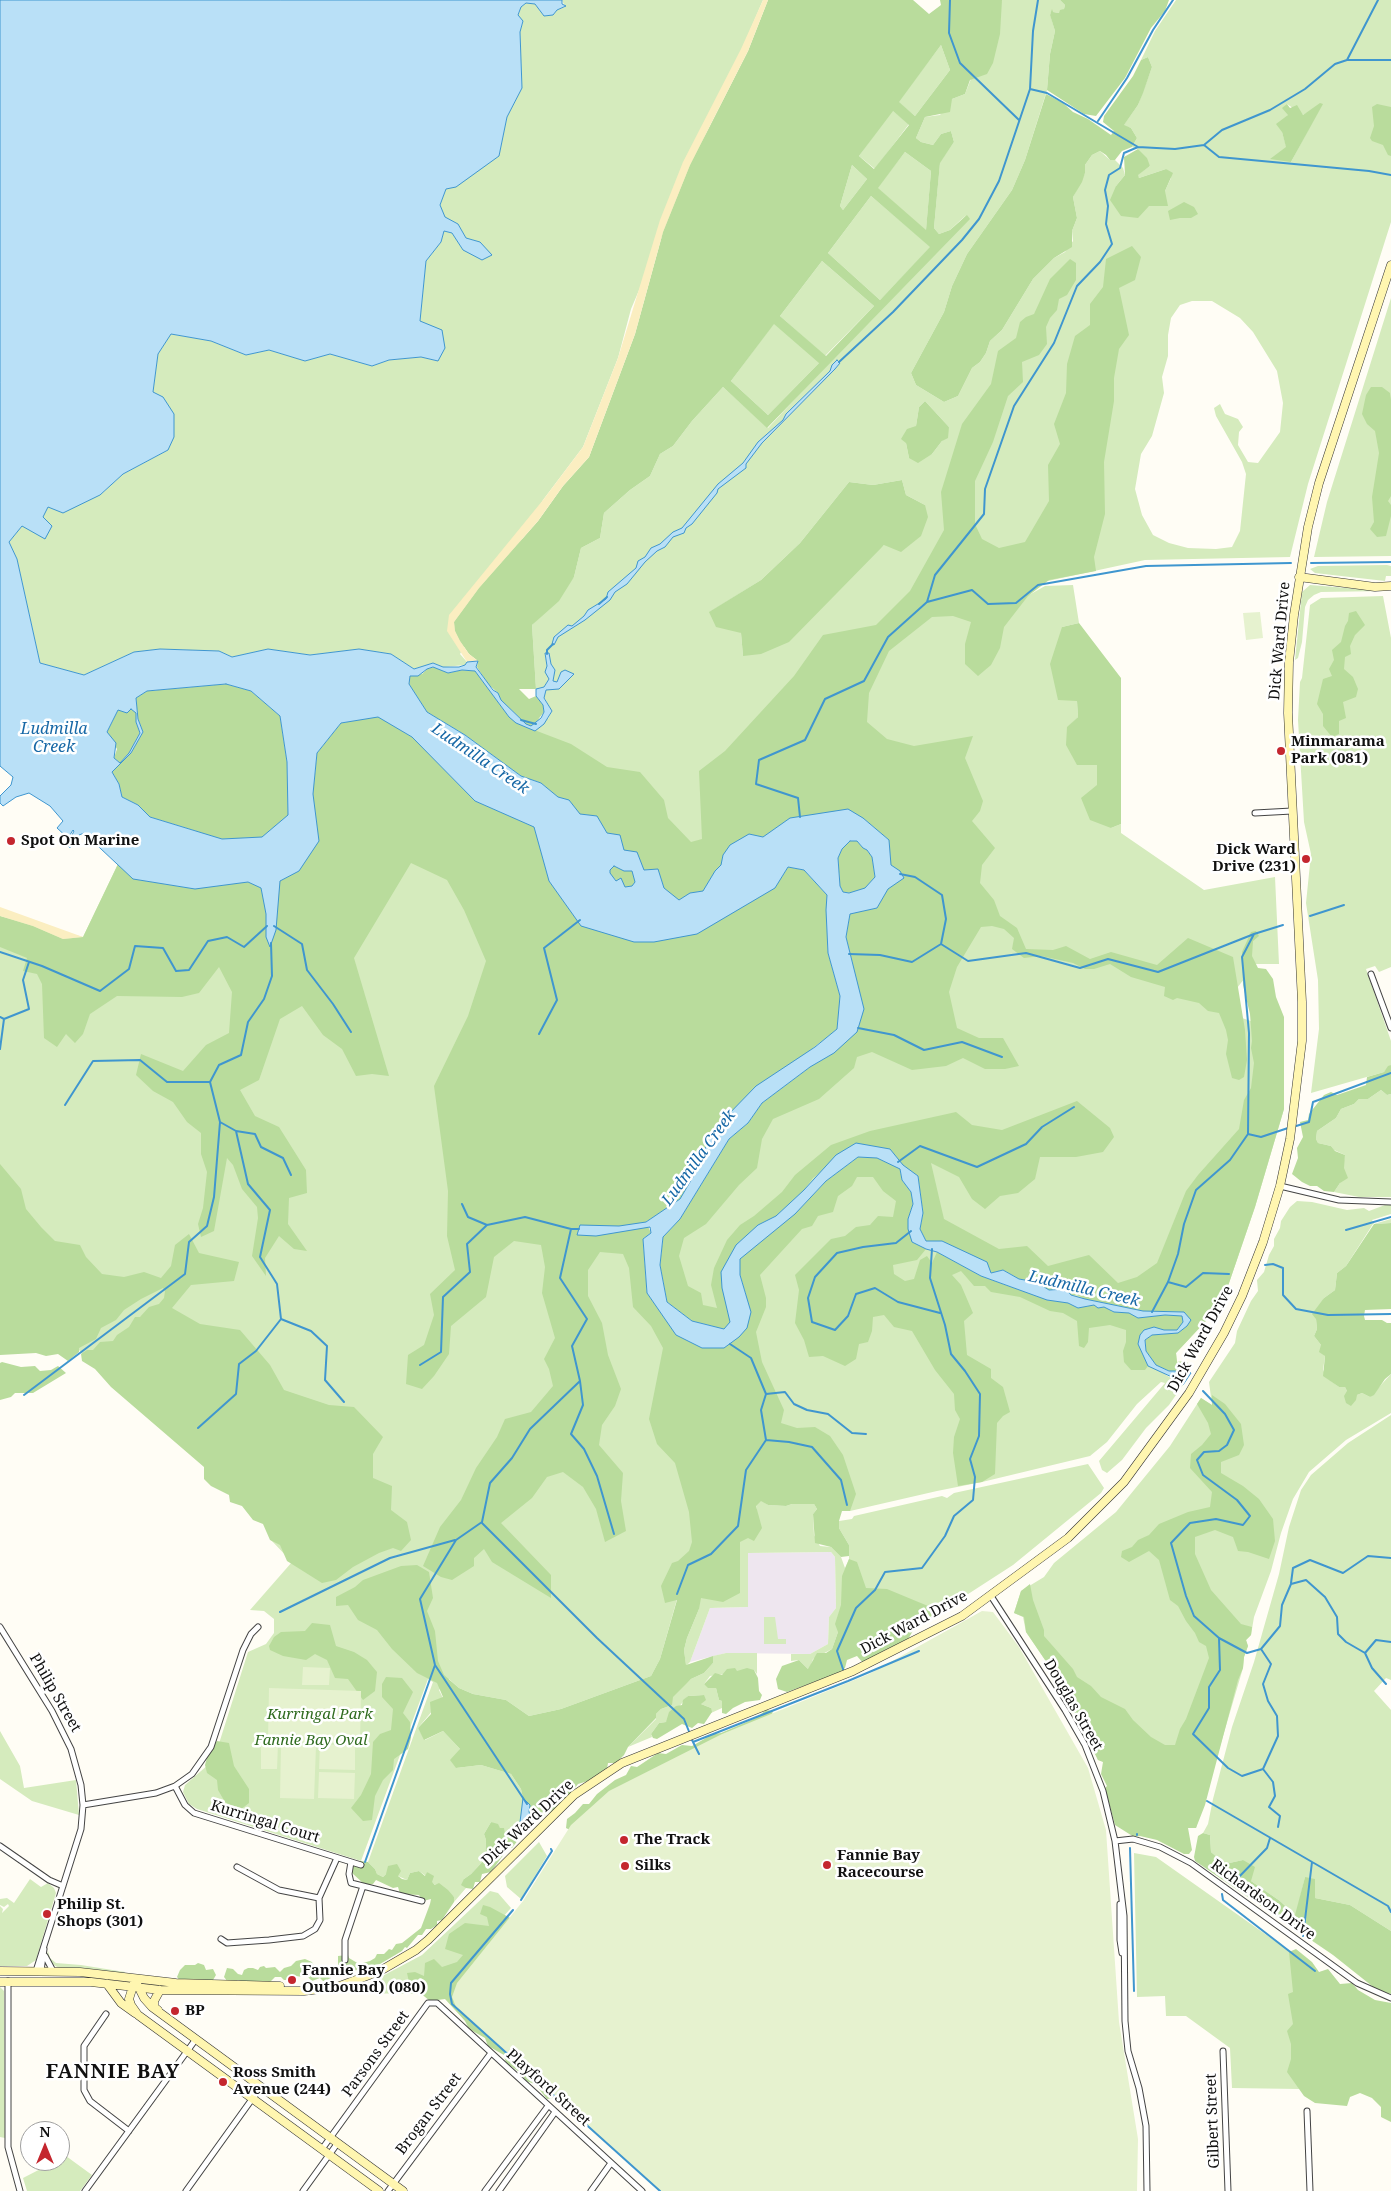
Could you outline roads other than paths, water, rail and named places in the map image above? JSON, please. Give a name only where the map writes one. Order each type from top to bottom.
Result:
[{"type":"street","name":"Dick Ward Drive","points":[[225,1987],[321,1990],[344,1985],[395,1964],[428,1940],[574,1795],[622,1763],[853,1671],[962,1616],[1068,1538],[1124,1482],[1188,1393],[1242,1296],[1263,1242],[1280,1186],[1291,1128],[1302,1040],[1288,713],[1289,662],[1301,563],[1319,483],[1391,265]]},
{"type":"street","points":[[1299,577],[1366,586],[1391,586]]},
{"type":"street","points":[[1255,813],[1292,811]]},
{"type":"street","points":[[1371,974],[1391,1028]]},
{"type":"street","points":[[1385,1011],[1391,1009]]},
{"type":"street","points":[[1280,1186],[1339,1200],[1391,1202]]},
{"type":"street","name":"Douglas Street","points":[[991,1596],[1065,1710],[1085,1745],[1103,1791],[1115,1840],[1120,1896],[1120,1940],[1128,2051],[1139,2088],[1146,2126],[1146,2191]]},
{"type":"street","points":[[83,1805],[140,1797],[174,1786],[192,1774],[211,1747],[243,1650],[251,1634],[258,1626]]},
{"type":"street","name":"Philip Street","points":[[0,1627],[52,1711],[71,1749],[81,1785],[83,1805],[81,1830],[62,1886],[37,1982]]},
{"type":"street","name":"Kurringal Court","points":[[174,1786],[185,1805],[194,1813],[361,1865]]},
{"type":"street","name":"Richardson Drive","points":[[1115,1840],[1134,1839],[1160,1846],[1191,1864],[1357,1983],[1391,1998]]},
{"type":"street","points":[[0,1846],[49,1880],[62,1886]]},
{"type":"street","points":[[222,1939],[228,1943],[269,1940],[303,1936],[315,1930],[320,1920],[319,1898],[337,1858]]},
{"type":"street","points":[[352,1862],[349,1874],[352,1883],[422,1901]]},
{"type":"street","points":[[237,1867],[279,1890],[319,1898]]},
{"type":"street","points":[[345,1960],[345,1940],[363,1886]]},
{"type":"street","points":[[44,1951],[48,1964],[53,1971]]},
{"type":"street","points":[[0,1971],[80,1972],[225,1987]]},
{"type":"street","points":[[136,1978],[130,2002],[138,2015]]},
{"type":"street","points":[[20,2191],[8,2147],[4,1982],[106,1983],[160,1990],[225,1987]]},
{"type":"street","points":[[106,1983],[112,1988],[121,2003],[379,2191]]},
{"type":"street","points":[[135,1988],[149,2005],[402,2191]]},
{"type":"street","points":[[159,2012],[154,2007],[154,2003],[160,1990]]},
{"type":"street","name":"Parsons Street","points":[[322,2149],[428,2003],[436,2003]]},
{"type":"street","name":"Playford Street","points":[[436,2003],[642,2191]]},
{"type":"street","points":[[106,2014],[84,2046],[84,2090],[90,2101],[130,2131]]},
{"type":"street","points":[[85,2191],[196,2039]]},
{"type":"street","name":"Gilbert Street","points":[[1223,2051],[1228,2191]]},
{"type":"street","name":"Brogan Street","points":[[388,2191],[490,2052]]},
{"type":"street","points":[[186,2191],[260,2088]]},
{"type":"street","points":[[485,2191],[548,2106]]},
{"type":"street","points":[[1307,2111],[1310,2191]]},
{"type":"street","points":[[499,2191],[555,2112]]},
{"type":"street","points":[[303,2191],[337,2144]]},
{"type":"street","points":[[591,2191],[611,2163]]},
{"type":"water","points":[[0,0],[562,0],[562,4],[566,6],[557,10],[553,15],[544,16],[535,4],[526,3],[521,7],[518,15],[523,21],[520,32],[522,88],[507,117],[499,156],[456,187],[446,189],[440,205],[445,217],[458,224],[466,238],[480,242],[492,255],[482,260],[463,250],[452,233],[444,231],[441,242],[426,261],[420,321],[442,330],[445,348],[438,361],[421,357],[389,360],[372,366],[330,354],[305,361],[269,350],[246,355],[211,341],[171,334],[158,354],[153,392],[163,397],[174,414],[174,437],[168,450],[123,474],[100,495],[63,513],[48,507],[43,517],[52,526],[45,539],[22,526],[9,542],[17,559],[40,663],[84,675],[134,652],[160,649],[219,651],[232,657],[268,649],[310,655],[359,649],[391,654],[414,669],[433,663],[443,667],[459,667],[467,662],[478,661],[476,667],[493,690],[498,693],[501,700],[526,724],[531,726],[541,718],[544,712],[543,705],[536,696],[536,689],[544,687],[549,679],[545,672],[547,666],[545,653],[549,653],[551,664],[555,670],[553,681],[557,682],[561,672],[565,670],[574,674],[559,689],[546,690],[544,698],[552,711],[544,724],[535,731],[516,723],[509,717],[475,671],[462,670],[448,673],[433,667],[418,676],[410,676],[409,684],[427,712],[465,735],[521,776],[541,783],[558,797],[569,800],[580,814],[597,816],[607,833],[620,835],[624,850],[637,852],[644,870],[658,869],[664,888],[679,900],[690,893],[703,891],[715,871],[721,865],[723,855],[730,845],[749,834],[763,837],[790,818],[848,809],[863,818],[889,840],[891,865],[900,871],[904,878],[888,889],[877,908],[850,914],[846,937],[864,1009],[857,1032],[834,1053],[810,1067],[762,1103],[748,1123],[729,1139],[680,1219],[663,1237],[660,1265],[667,1302],[692,1321],[724,1329],[730,1322],[722,1288],[721,1272],[736,1245],[758,1225],[776,1216],[804,1190],[836,1155],[856,1143],[890,1149],[903,1165],[918,1176],[923,1213],[920,1229],[926,1241],[942,1241],[987,1262],[991,1273],[1003,1270],[1019,1279],[1036,1282],[1049,1290],[1066,1289],[1071,1295],[1085,1299],[1143,1311],[1184,1312],[1191,1320],[1187,1326],[1178,1333],[1152,1335],[1145,1340],[1146,1351],[1156,1365],[1169,1371],[1183,1374],[1188,1370],[1191,1373],[1183,1385],[1174,1378],[1148,1366],[1138,1344],[1140,1335],[1144,1330],[1154,1327],[1164,1330],[1177,1330],[1183,1322],[1182,1316],[1165,1315],[1138,1318],[1129,1313],[1114,1312],[1104,1307],[1098,1308],[1094,1305],[1078,1308],[1068,1303],[1047,1300],[981,1276],[937,1252],[912,1242],[908,1229],[908,1219],[913,1204],[911,1192],[902,1180],[900,1169],[877,1158],[858,1157],[826,1181],[795,1214],[740,1259],[740,1275],[751,1312],[747,1328],[739,1337],[724,1348],[702,1348],[676,1335],[647,1293],[643,1239],[651,1233],[650,1227],[596,1236],[577,1235],[580,1225],[619,1226],[646,1222],[680,1199],[700,1165],[710,1134],[719,1130],[724,1119],[756,1086],[815,1047],[837,1029],[840,996],[828,953],[827,895],[804,870],[788,867],[775,888],[697,934],[654,942],[634,942],[581,926],[549,881],[534,827],[475,801],[412,737],[378,717],[341,723],[317,753],[313,794],[319,841],[299,871],[280,881],[276,930],[270,947],[266,937],[266,914],[261,888],[248,882],[195,889],[133,879],[84,833],[79,835],[70,848],[67,845],[74,831],[68,838],[57,828],[63,821],[50,806],[29,793],[16,797],[3,806],[0,803],[0,796],[11,785],[13,777],[0,766]],"holes":[[[226,684],[251,691],[280,716],[287,762],[288,815],[262,837],[222,839],[150,817],[138,805],[122,797],[119,784],[112,772],[131,753],[143,732],[138,719],[136,698],[147,691]],[[131,709],[136,713],[136,722],[140,733],[129,753],[120,763],[114,758],[116,743],[107,732],[118,710],[127,713]],[[850,841],[857,841],[872,857],[875,877],[865,888],[849,893],[843,892],[840,886],[838,858],[842,849]],[[614,866],[624,871],[632,871],[635,882],[632,886],[625,887],[621,878],[616,881],[610,870]]]},
{"type":"water","points":[[837,360],[840,363],[835,369],[762,443],[746,464],[746,468],[718,489],[717,493],[692,524],[686,528],[684,533],[673,537],[665,547],[657,551],[645,562],[627,584],[615,592],[610,600],[585,620],[558,637],[554,645],[552,644],[554,637],[568,625],[572,626],[588,610],[606,599],[608,592],[636,568],[638,561],[645,557],[651,548],[660,544],[673,532],[682,528],[718,484],[743,463],[758,442],[783,420],[786,414],[830,371],[832,365]]},
{"type":"water","points":[[523,1798],[530,1805],[529,1812],[532,1818],[537,1819],[526,1831],[519,1830]]},
{"type":"waterway","points":[[950,0],[949,33],[960,63],[1019,120]]},
{"type":"waterway","points":[[839,362],[893,312],[962,240],[979,219],[999,181],[1030,89],[1033,31],[1038,0]]},
{"type":"waterway","points":[[1098,121],[1127,78],[1153,30],[1173,0]]},
{"type":"waterway","points":[[1347,60],[1378,0]]},
{"type":"waterway","points":[[1030,89],[1047,93],[1138,147],[1175,149],[1204,145],[1222,130],[1270,110],[1305,89],[1335,64],[1347,60],[1391,60]]},
{"type":"waterway","points":[[1204,145],[1219,157],[1369,171],[1391,175]]},
{"type":"waterway","points":[[800,817],[798,798],[756,784],[759,760],[805,740],[825,699],[864,681],[888,637],[927,602],[935,575],[984,514],[985,489],[1014,406],[1054,343],[1077,286],[1100,262],[1112,244],[1106,224],[1108,206],[1105,190],[1109,175],[1120,168],[1124,153],[1138,147]]},
{"type":"waterway","points":[[1311,563],[1391,562]]},
{"type":"waterway","points":[[927,602],[972,590],[988,604],[1016,603],[1038,585],[1146,566],[1291,563]]},
{"type":"waterway","points":[[599,604],[607,597]]},
{"type":"waterway","points":[[547,654],[547,650],[553,644]]},
{"type":"waterway","points":[[521,720],[536,724]]},
{"type":"waterway","points":[[900,874],[915,877],[942,895],[946,919],[941,944],[968,961],[1026,953],[1080,968],[1108,959],[1158,972],[1254,934]]},
{"type":"waterway","points":[[1310,916],[1344,905]]},
{"type":"waterway","points":[[539,1034],[557,1000],[544,948],[580,920]]},
{"type":"waterway","points":[[1152,1312],[1168,1282],[1178,1254],[1184,1224],[1196,1190],[1230,1160],[1248,1134],[1249,1033],[1242,957],[1254,934],[1283,925]]},
{"type":"waterway","points":[[0,952],[42,966],[100,991],[129,969],[135,946],[163,948],[176,971],[189,970],[208,941],[227,937],[244,947],[267,926]]},
{"type":"waterway","points":[[274,926],[302,944],[307,970],[333,1004],[351,1032]]},
{"type":"waterway","points":[[24,1395],[185,1274],[189,1242],[207,1226],[214,1197],[220,1122],[210,1082],[219,1065],[241,1055],[248,1022],[264,999],[272,976],[271,943]]},
{"type":"waterway","points":[[849,954],[880,955],[912,962],[941,944]]},
{"type":"waterway","points":[[0,1017],[4,1019],[29,1009],[23,980],[29,962]]},
{"type":"waterway","points":[[0,1049],[4,1019]]},
{"type":"waterway","points":[[858,1028],[894,1035],[924,1050],[962,1042],[1002,1057]]},
{"type":"waterway","points":[[65,1105],[93,1061],[140,1060],[167,1082],[210,1082]]},
{"type":"waterway","points":[[1293,1127],[1309,1122],[1313,1102],[1391,1073]]},
{"type":"waterway","points":[[898,1162],[920,1146],[977,1167],[1026,1144],[1042,1127],[1074,1107]]},
{"type":"waterway","points":[[198,1428],[236,1394],[239,1364],[256,1351],[281,1319],[277,1284],[260,1257],[270,1210],[248,1184],[236,1131],[220,1122]]},
{"type":"waterway","points":[[1248,1134],[1261,1137],[1288,1128]]},
{"type":"waterway","points":[[236,1131],[255,1134],[261,1147],[283,1158],[291,1175]]},
{"type":"waterway","points":[[462,1204],[468,1217],[487,1225]]},
{"type":"waterway","points":[[420,1365],[441,1352],[443,1297],[470,1272],[467,1244],[487,1225],[525,1217],[571,1229]]},
{"type":"waterway","points":[[1346,1230],[1391,1217]]},
{"type":"waterway","points":[[527,1804],[435,1665],[420,1599],[456,1540],[482,1522],[490,1483],[512,1458],[530,1429],[580,1381],[572,1346],[587,1319],[560,1278],[571,1229],[579,1229]]},
{"type":"waterway","points":[[911,1231],[896,1243],[863,1247],[837,1253],[815,1277],[808,1298],[812,1322],[835,1330],[848,1316],[856,1294],[875,1288],[898,1302],[940,1313]]},
{"type":"waterway","points":[[844,1672],[837,1651],[856,1608],[875,1590],[885,1572],[922,1568],[945,1536],[954,1516],[973,1500],[975,1477],[970,1459],[979,1436],[980,1394],[951,1354],[945,1325],[930,1278],[932,1249]]},
{"type":"waterway","points":[[1265,1265],[1273,1264],[1283,1268],[1283,1295],[1296,1309],[1328,1315],[1391,1314]]},
{"type":"waterway","points":[[1168,1282],[1186,1287],[1203,1273],[1229,1274]]},
{"type":"waterway","points":[[281,1319],[311,1331],[327,1346],[325,1380],[344,1402]]},
{"type":"waterway","points":[[677,1594],[688,1565],[711,1554],[738,1526],[746,1470],[766,1440],[761,1410],[766,1394],[751,1358],[730,1344]]},
{"type":"waterway","points":[[580,1381],[583,1405],[571,1434],[584,1449],[597,1476],[614,1534]]},
{"type":"waterway","name":"Ludmilla Creek","points":[[1203,1391],[1225,1414],[1234,1430],[1227,1445],[1219,1451],[1204,1452],[1197,1460],[1203,1475],[1237,1500],[1250,1516],[1243,1525],[1216,1519],[1190,1523],[1171,1543],[1186,1596],[1194,1616],[1219,1638],[1247,1653],[1261,1649],[1280,1626],[1282,1605],[1291,1584],[1306,1580],[1325,1597],[1337,1617],[1338,1634],[1346,1642],[1365,1653],[1372,1668],[1386,1684]]},
{"type":"waterway","points":[[766,1394],[785,1392],[794,1404],[807,1410],[828,1414],[852,1433],[866,1434]]},
{"type":"waterway","points":[[766,1440],[812,1447],[841,1480],[847,1505]]},
{"type":"waterway","points":[[482,1523],[597,1638],[684,1719],[690,1734]]},
{"type":"waterway","points":[[280,1612],[390,1558],[455,1540]]},
{"type":"waterway","points":[[1291,1583],[1293,1568],[1310,1560],[1343,1573],[1368,1556],[1391,1558]]},
{"type":"waterway","points":[[1219,1638],[1220,1670],[1209,1687],[1209,1708],[1193,1734],[1228,1768],[1242,1776],[1263,1769],[1278,1736],[1277,1716],[1268,1701],[1263,1684],[1271,1664],[1261,1649]]},
{"type":"waterway","points":[[1365,1653],[1376,1640],[1391,1642]]},
{"type":"waterway","points":[[693,1742],[919,1651]]},
{"type":"waterway","points":[[365,1862],[435,1665]]},
{"type":"waterway","points":[[691,1738],[699,1754]]},
{"type":"waterway","points":[[1263,1769],[1273,1782],[1275,1796],[1269,1807],[1280,1816],[1278,1827]]},
{"type":"waterway","points":[[1207,1801],[1388,1906],[1391,1912]]},
{"type":"waterway","points":[[1234,1882],[1267,1848],[1270,1838]]},
{"type":"waterway","points":[[1130,1848],[1134,1991]]},
{"type":"waterway","points":[[521,1900],[552,1851],[551,1849]]},
{"type":"waterway","points":[[1303,1936],[1312,1862]]},
{"type":"waterway","points":[[1222,1894],[1223,1900],[1315,1971]]},
{"type":"waterway","points":[[513,1910],[451,1983],[450,1994],[452,2004],[660,2191]]},
{"type":"place","name":"Minmarama Park (081)","points":[[1281,751]]},
{"type":"place","name":"Spot On Marine","points":[[11,841]]},
{"type":"place","name":"Dick Ward Drive (231)","points":[[1306,859]]},
{"type":"place","name":"The Track","points":[[624,1840]]},
{"type":"place","name":"Fannie Bay Racecourse","points":[[827,1865]]},
{"type":"place","name":"Silks","points":[[625,1866]]},
{"type":"place","name":"Philip St. Shops (301)","points":[[47,1914]]},
{"type":"place","name":"Fannie Bay Outbound) (080)","points":[[292,1980]]},
{"type":"place","name":"BP","points":[[175,2011]]},
{"type":"place","name":"Ross Smith Avenue (244)","points":[[223,2082]]},
{"type":"district","name":"FANNIE BAY","points":[[113,2072]]},
{"type":"park label","name":"Kurringal Park","points":[[320,1715]]},
{"type":"park label","name":"Fannie Bay Oval","points":[[311,1741]]}]
